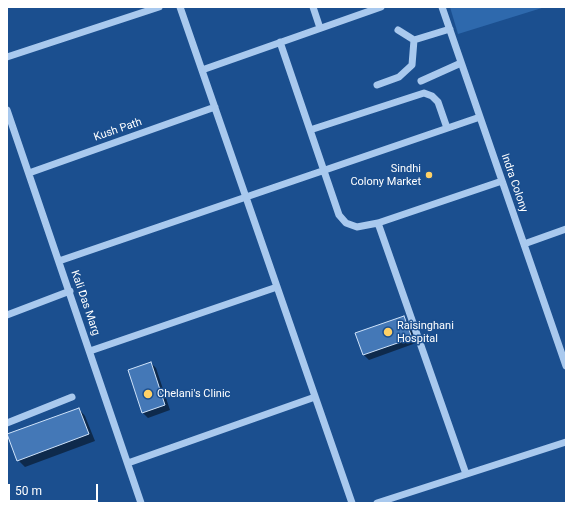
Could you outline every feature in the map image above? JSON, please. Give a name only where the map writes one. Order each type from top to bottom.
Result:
[{"type":"street","points":[[7,57],[159,7]]},
{"type":"street","points":[[180,7],[352,503]]},
{"type":"street","points":[[313,7],[320,28]]},
{"type":"street","points":[[202,70],[381,7]]},
{"type":"street","name":"Indra Colony","points":[[442,7],[566,366]]},
{"type":"street","points":[[398,30],[414,40],[450,30]]},
{"type":"street","points":[[377,85],[400,76],[412,65],[414,40]]},
{"type":"street","points":[[280,42],[339,215],[346,223],[358,228],[378,223],[502,181]]},
{"type":"street","points":[[421,81],[461,63]]},
{"type":"street","points":[[310,130],[424,93],[432,96],[438,102],[447,128]]},
{"type":"street","name":"Kush Path","points":[[29,172],[215,107]]},
{"type":"street","name":"Kali Das Marg","points":[[7,110],[142,503]]},
{"type":"street","points":[[59,261],[480,117]]},
{"type":"street","points":[[378,223],[466,474]]},
{"type":"street","points":[[524,244],[566,229]]},
{"type":"street","points":[[90,351],[277,287]]},
{"type":"street","points":[[7,315],[70,291]]},
{"type":"street","points":[[7,423],[72,397]]},
{"type":"street","points":[[128,463],[315,397]]},
{"type":"street","points":[[377,503],[393,500],[466,474],[566,442]]},
{"type":"shaded area","points":[[450,7],[545,7],[458,34]]},
{"type":"building","points":[[404,316],[412,338],[363,355],[355,333]]},
{"type":"building","points":[[151,362],[165,405],[142,413],[128,370]]},
{"type":"building","points":[[79,408],[89,434],[17,461],[7,434]]},
{"type":"place","name":"Sindhi Colony Market","points":[[429,175]]},
{"type":"place","name":"Raisinghani Hospital","points":[[388,332]]},
{"type":"place","name":"Chelani's Clinic","points":[[148,394]]}]
